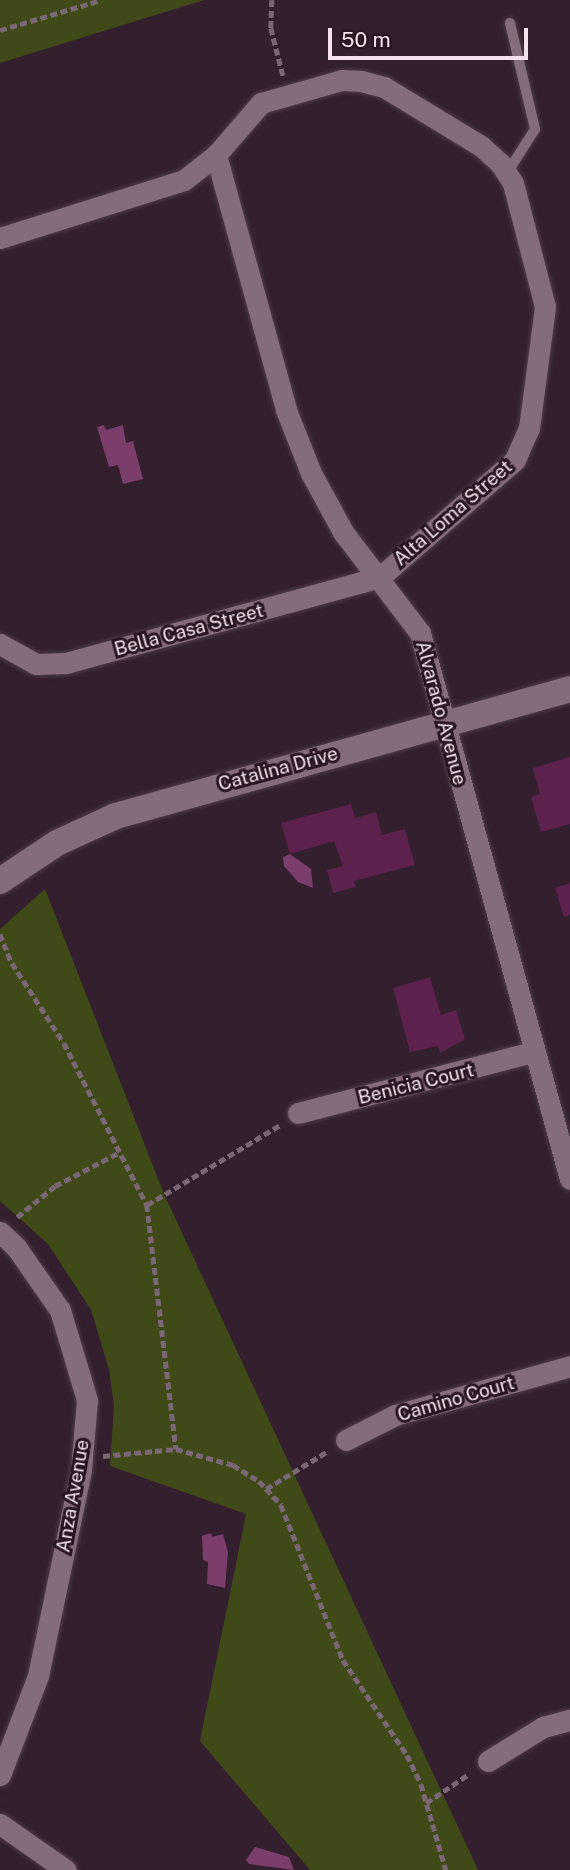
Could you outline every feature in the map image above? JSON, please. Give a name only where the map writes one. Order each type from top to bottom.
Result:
[{"type":"street","name":"Alta Loma Street","points":[[216,155],[261,103],[342,80],[384,86],[481,146],[507,173],[544,298],[529,428],[515,460],[380,577]]},
{"type":"street","points":[[0,238],[184,180],[216,155]]},
{"type":"street","name":"Alvarado Avenue","points":[[216,155],[286,410],[311,473],[343,532],[380,577],[419,633],[570,1179]]},
{"type":"street","name":"Bella Casa Street","points":[[2,649],[36,664],[65,663],[380,577]]},
{"type":"street","name":"Catalina Drive","points":[[0,881],[57,843],[116,817],[570,689]]},
{"type":"street","name":"Benicia Court","points":[[298,1113],[533,1052]]},
{"type":"street","name":"Anza Avenue","points":[[0,1775],[38,1676],[82,1458],[87,1400],[60,1310],[5,1228]]},
{"type":"street","name":"Camino Court","points":[[346,1440],[395,1415],[570,1366]]},
{"type":"street","points":[[488,1761],[543,1727],[570,1720]]},
{"type":"street","points":[[0,1824],[66,1870]]},
{"type":"lane","points":[[507,173],[535,129],[510,23]]},
{"type":"path","points":[[0,30],[101,0]]},
{"type":"path","points":[[272,0],[271,29],[288,95]]},
{"type":"path","points":[[0,934],[12,963],[64,1043],[147,1205],[176,1449]]},
{"type":"path","points":[[147,1205],[298,1113]]},
{"type":"path","points":[[5,1228],[55,1186],[120,1152]]},
{"type":"path","points":[[267,1489],[346,1440]]},
{"type":"path","points":[[82,1458],[176,1449],[233,1465],[267,1489],[281,1505],[343,1660],[407,1755],[426,1803],[446,1870]]},
{"type":"path","points":[[426,1803],[488,1761]]},
{"type":"green space","points":[[0,0],[204,0],[0,63]]},
{"type":"green space","points":[[45,889],[164,1194],[478,1870],[310,1870],[200,1741],[246,1514],[110,1466],[114,1406],[109,1369],[91,1310],[48,1244],[0,1201],[0,929]]},
{"type":"shaded area","points":[[104,425],[106,430],[123,425],[126,443],[133,441],[143,479],[123,484],[118,465],[109,467],[97,427]]},
{"type":"shaded area","points":[[290,854],[311,869],[313,888],[298,882],[284,866],[283,857]]},
{"type":"shaded area","points":[[211,1533],[212,1537],[223,1534],[228,1552],[225,1588],[207,1584],[208,1562],[203,1560],[202,1536]]},
{"type":"shaded area","points":[[255,1847],[289,1857],[294,1870],[249,1864],[246,1860]]},
{"type":"building","points":[[570,757],[570,824],[541,832],[531,797],[540,794],[533,768]]},
{"type":"building","points":[[351,804],[355,818],[376,812],[382,835],[405,829],[415,865],[354,881],[356,887],[333,893],[327,870],[343,866],[334,841],[290,854],[281,823]]},
{"type":"building","points":[[570,883],[570,915],[564,917],[555,888]]},
{"type":"building","points":[[430,977],[441,1015],[456,1010],[465,1039],[440,1053],[438,1046],[410,1052],[393,988]]}]
